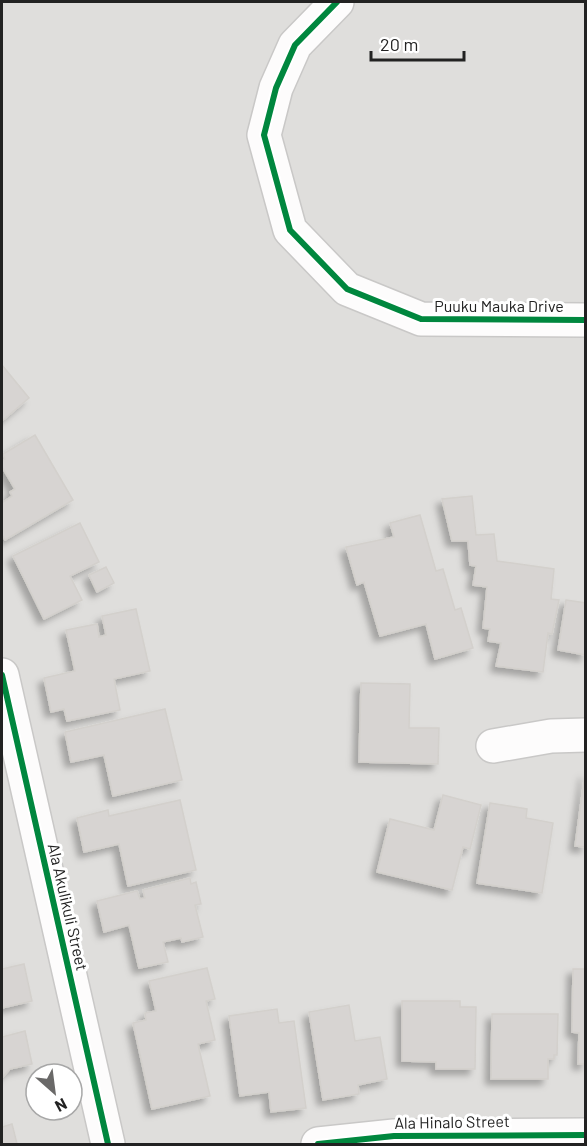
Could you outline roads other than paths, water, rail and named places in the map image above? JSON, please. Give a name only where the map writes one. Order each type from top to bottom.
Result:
[{"type":"street","name":"Puuku Mauka Drive","points":[[337,2],[295,45],[276,88],[264,135],[290,230],[346,289],[421,319],[585,320]]},
{"type":"street","name":"Ala Akulikuli Street","points":[[2,675],[108,1144]]},
{"type":"street","points":[[493,746],[551,736],[585,735]]},
{"type":"street","name":"Ala Hinalo Street","points":[[318,1144],[394,1136],[585,1135]]}]
